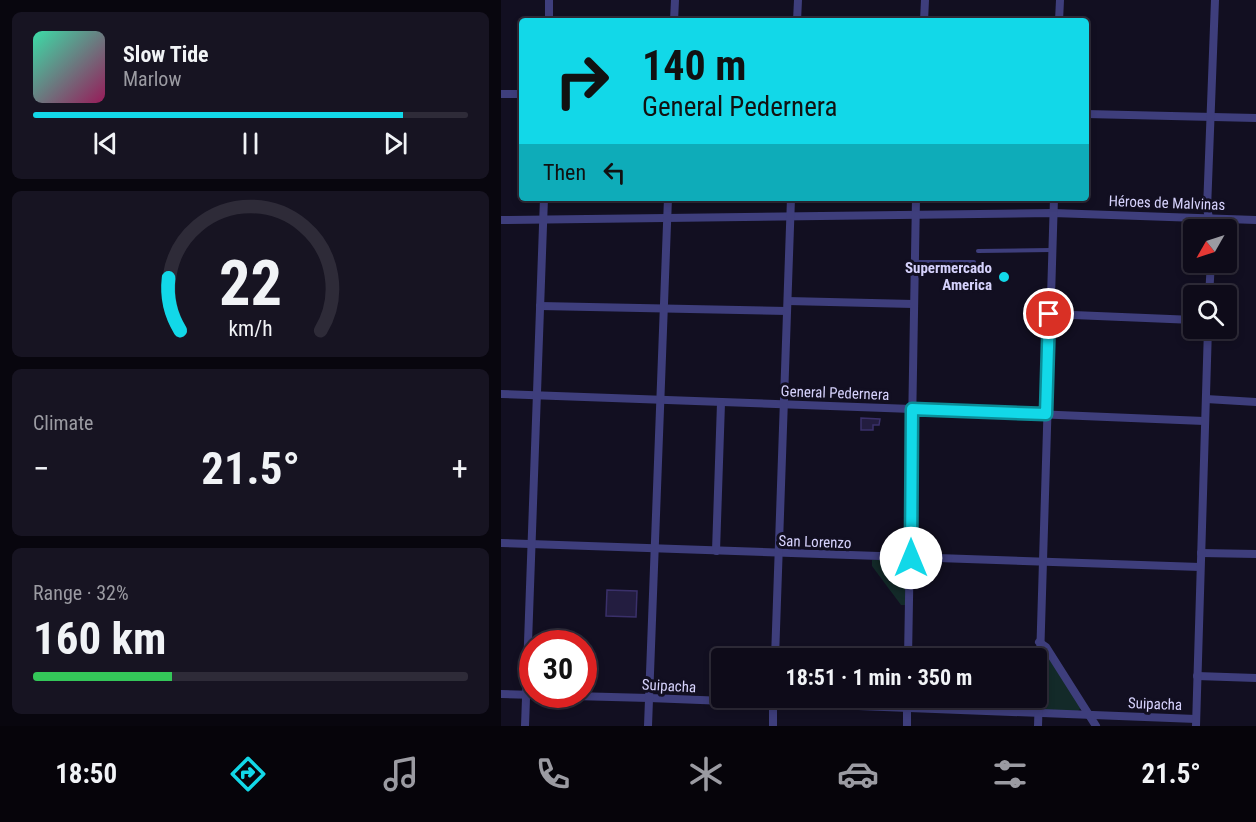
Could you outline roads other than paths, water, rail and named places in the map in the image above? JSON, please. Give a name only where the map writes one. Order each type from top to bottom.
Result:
[{"type":"street","points":[[549,0],[549,18]]},
{"type":"street","points":[[674,18],[675,0]]},
{"type":"street","points":[[797,18],[798,0]]},
{"type":"street","points":[[924,18],[925,0]]},
{"type":"street","points":[[1059,18],[1060,0]]},
{"type":"street","points":[[1210,219],[1207,209],[1209,117],[1215,0]]},
{"type":"street","points":[[501,93],[519,94]]},
{"type":"street","points":[[1089,114],[1256,118]]},
{"type":"street","points":[[528,630],[544,201]]},
{"type":"street","points":[[648,726],[668,201]]},
{"type":"street","points":[[775,648],[791,201]]},
{"type":"street","points":[[908,648],[916,201]]},
{"type":"street","points":[[1038,726],[1041,562],[1054,201]]},
{"type":"street","name":"Héroes de Malvinas","points":[[501,220],[1053,213],[1210,219]]},
{"type":"street","name":"Héroes de Malvinas","points":[[1237,220],[1256,220]]},
{"type":"street","points":[[787,301],[913,304]]},
{"type":"street","points":[[540,306],[787,311]]},
{"type":"street","points":[[1049,314],[1183,320]]},
{"type":"street","points":[[1196,723],[1208,339]]},
{"type":"street","name":"General Pedernera","points":[[501,394],[1204,422]]},
{"type":"street","points":[[1206,399],[1256,402]]},
{"type":"street","points":[[716,551],[721,403]]},
{"type":"street","name":"San Lorenzo","points":[[501,543],[1200,567]]},
{"type":"street","points":[[1201,553],[1256,554]]},
{"type":"street","points":[[1039,642],[1046,647],[1096,726]]},
{"type":"street","points":[[1197,676],[1256,678]]},
{"type":"street","name":"Suipacha","points":[[501,694],[519,695]]},
{"type":"street","name":"Suipacha","points":[[597,697],[711,700]]},
{"type":"street","points":[[525,726],[526,708]]},
{"type":"street","points":[[773,708],[773,726]]},
{"type":"street","name":"Suipacha","points":[[890,708],[1090,715],[1196,723]]},
{"type":"street","points":[[907,709],[907,726]]},
{"type":"lane","points":[[978,251],[1052,250]]},
{"type":"lane","points":[[914,262],[974,262]]},
{"type":"place","name":"Supermercado America","points":[[1004,277]]}]
